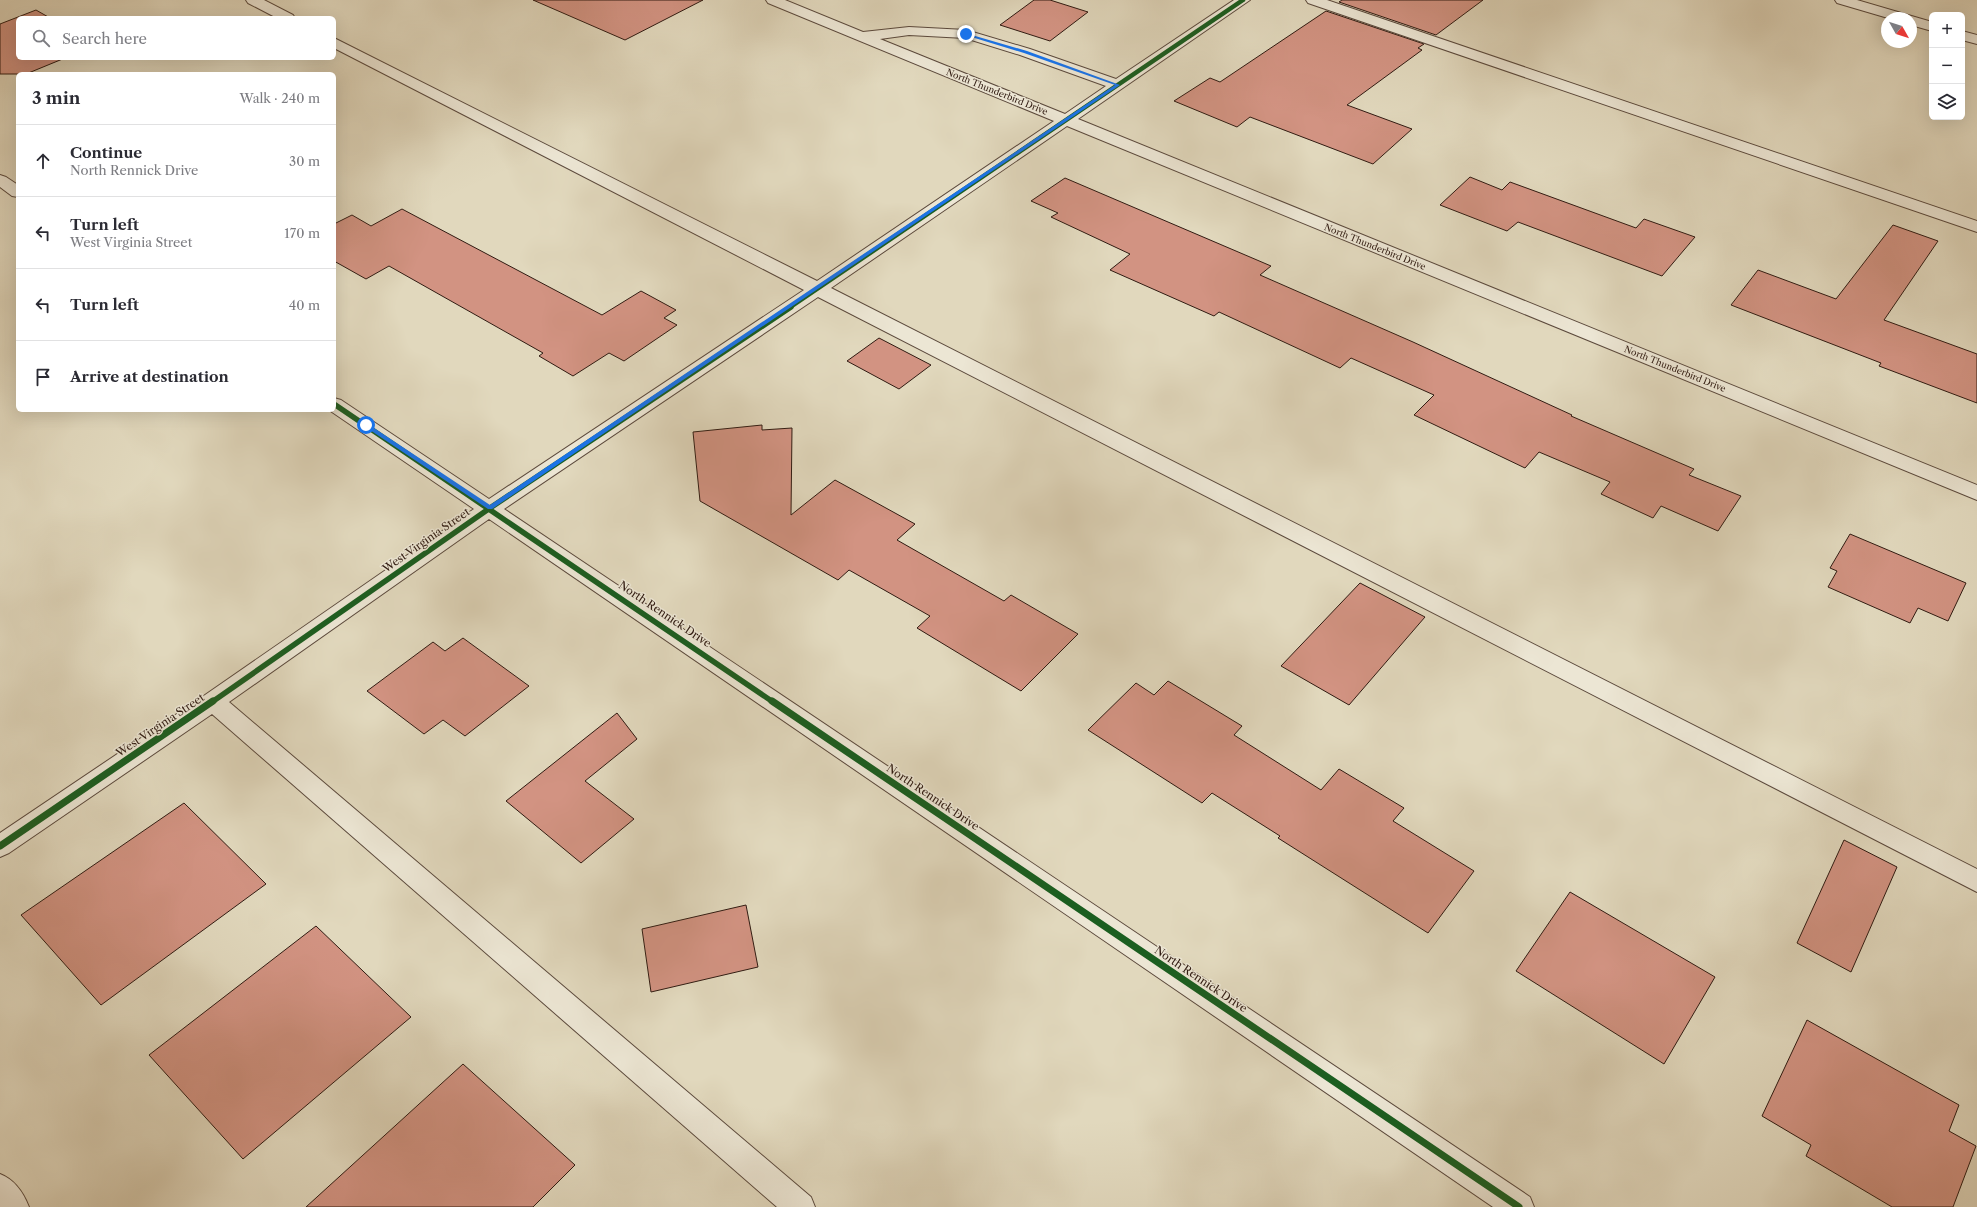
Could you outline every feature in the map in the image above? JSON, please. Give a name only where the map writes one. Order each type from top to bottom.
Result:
[{"type":"street","points":[[253,0],[284,16]]},
{"type":"street","name":"North Thunderbird Drive","points":[[773,0],[1977,493]]},
{"type":"street","name":"West Virginia Street","points":[[0,846],[213,701],[490,508],[817,290],[1243,0]]},
{"type":"street","points":[[1313,0],[1977,227]]},
{"type":"street","points":[[1842,0],[1883,12]]},
{"type":"street","points":[[1917,22],[1929,26]]},
{"type":"street","points":[[862,37],[908,31],[966,34],[1026,52],[1118,85]]},
{"type":"street","points":[[1965,37],[1977,40]]},
{"type":"street","points":[[336,43],[817,290],[1977,881]]},
{"type":"street","points":[[0,180],[16,191]]},
{"type":"street","name":"North Rennick Drive","points":[[336,405],[490,508],[1519,1207]]},
{"type":"street","points":[[213,701],[800,1207]]},
{"type":"street","points":[[0,1189],[14,1207]]},
{"type":"building","points":[[533,0],[703,0],[625,40]]},
{"type":"building","points":[[1034,0],[1050,0],[1088,12],[1050,41],[1000,25]]},
{"type":"building","points":[[1342,0],[1483,0],[1436,35],[1339,2]]},
{"type":"building","points":[[36,10],[46,16],[21,16]]},
{"type":"building","points":[[1326,11],[1424,44],[1418,48],[1422,50],[1347,105],[1412,129],[1373,164],[1250,117],[1237,127],[1174,101],[1210,78],[1220,82]]},
{"type":"building","points":[[16,18],[16,60],[60,60],[31,72],[0,74],[0,24]]},
{"type":"building","points":[[1470,177],[1502,190],[1510,182],[1636,228],[1644,219],[1695,237],[1662,276],[1518,222],[1507,231],[1440,205]]},
{"type":"building","points":[[1065,178],[1271,266],[1260,275],[1413,342],[1572,415],[1571,416],[1694,469],[1689,475],[1741,496],[1718,531],[1661,506],[1653,518],[1601,494],[1610,482],[1539,452],[1525,468],[1414,415],[1434,395],[1351,358],[1340,368],[1219,312],[1214,316],[1110,270],[1130,254],[1051,217],[1058,213],[1031,201]]},
{"type":"building","points":[[402,209],[602,315],[641,291],[676,310],[664,318],[677,325],[624,361],[609,353],[573,376],[539,356],[543,353],[389,266],[366,279],[336,262],[336,223],[352,215],[371,226]]},
{"type":"building","points":[[1893,225],[1938,241],[1884,320],[1977,354],[1977,403],[1879,366],[1881,363],[1731,305],[1758,270],[1836,299]]},
{"type":"building","points":[[879,338],[931,365],[899,389],[847,361]]},
{"type":"building","points":[[762,425],[762,430],[792,428],[791,515],[835,480],[915,524],[897,540],[1004,601],[1011,595],[1078,634],[1021,691],[917,628],[930,616],[849,570],[838,580],[700,501],[693,432]]},
{"type":"building","points":[[1850,534],[1966,583],[1948,621],[1918,608],[1910,623],[1828,587],[1837,571],[1830,568]]},
{"type":"building","points":[[1360,583],[1425,617],[1349,705],[1281,666]]},
{"type":"building","points":[[463,638],[529,686],[465,736],[443,720],[424,734],[367,691],[433,642],[445,651]]},
{"type":"building","points":[[1168,681],[1242,726],[1234,735],[1321,790],[1339,769],[1404,808],[1393,821],[1474,871],[1428,933],[1278,838],[1280,836],[1212,793],[1202,803],[1088,730],[1136,683],[1154,695]]},
{"type":"building","points":[[617,713],[637,739],[585,781],[634,819],[581,863],[506,801]]},
{"type":"building","points":[[184,803],[266,884],[101,1005],[21,915]]},
{"type":"building","points":[[1844,840],[1897,867],[1851,972],[1797,943]]},
{"type":"building","points":[[1570,892],[1715,977],[1664,1064],[1516,971]]},
{"type":"building","points":[[746,905],[758,967],[651,992],[642,929]]},
{"type":"building","points":[[316,926],[411,1017],[243,1159],[149,1055]]},
{"type":"building","points":[[1807,1020],[1959,1105],[1949,1131],[1976,1146],[1953,1207],[1892,1207],[1806,1156],[1811,1145],[1762,1116]]},
{"type":"building","points":[[463,1064],[575,1165],[533,1207],[306,1207]]},
{"type":"cycle path","points":[[0,846],[213,701],[490,508],[817,289],[1243,0]]},
{"type":"cycle path","points":[[336,405],[1519,1207]]},
{"type":"route","points":[[366,425],[490,508],[817,290],[1118,85],[1026,52],[966,34]]}]
